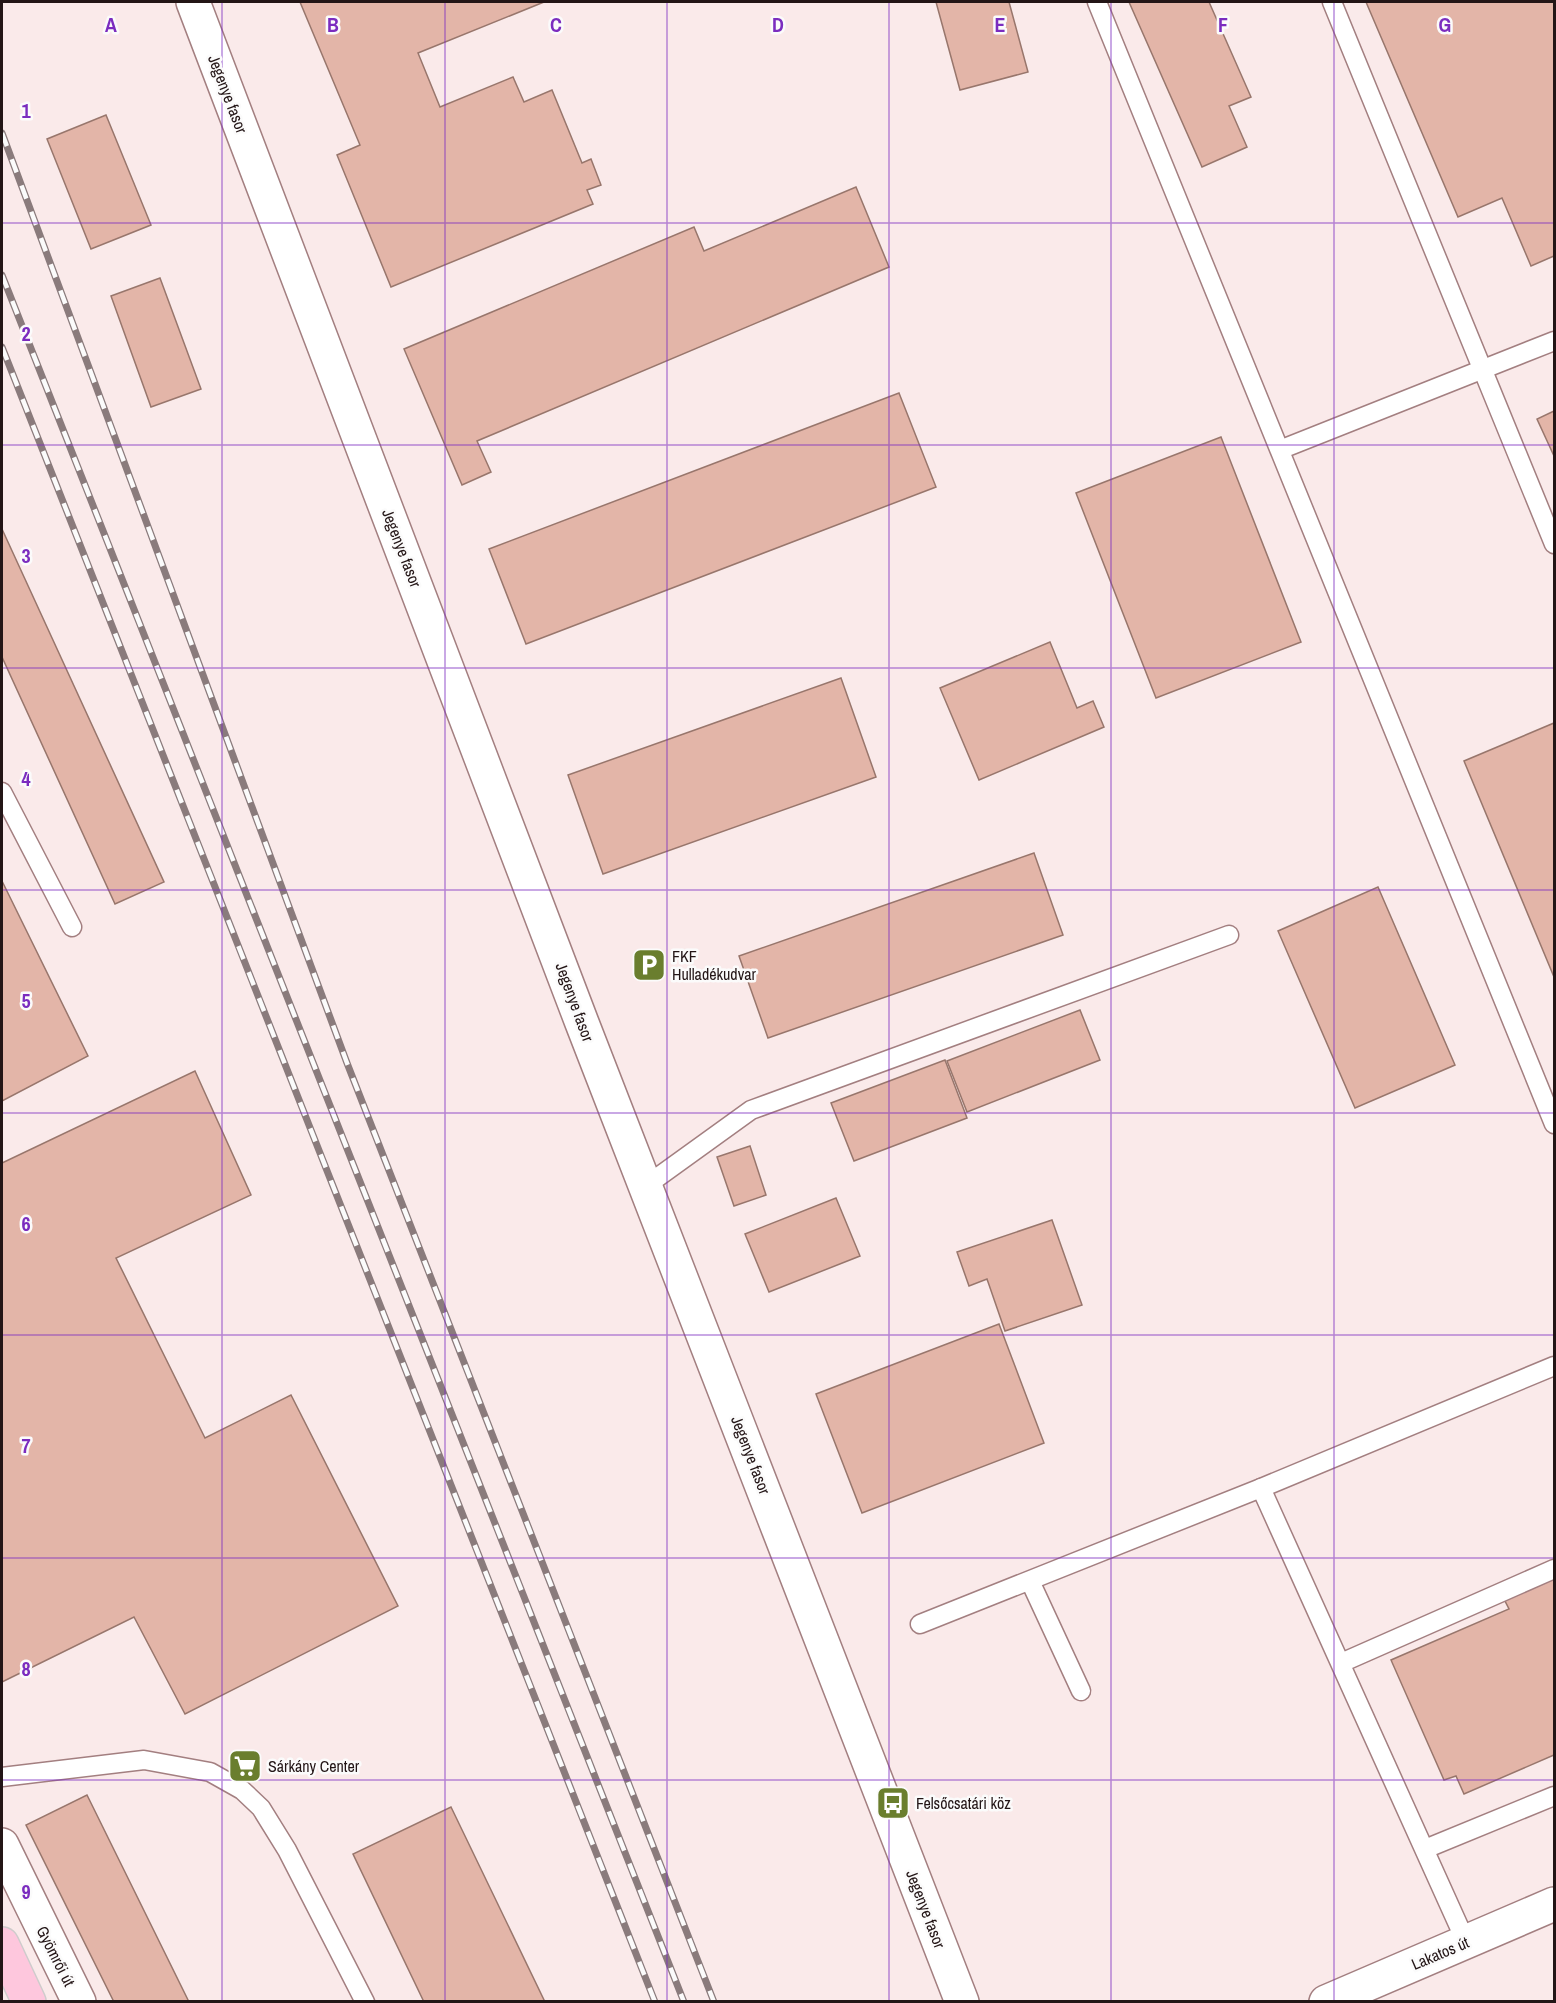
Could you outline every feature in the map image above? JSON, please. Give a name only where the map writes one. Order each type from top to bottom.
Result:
[{"type":"main road","points":[[2,1944],[29,2001]]},
{"type":"street","name":"Jegenye fasor","points":[[193,2],[582,1023],[647,1185],[962,2001]]},
{"type":"street","name":"Gyömrői út","points":[[2,1845],[79,2001]]},
{"type":"street","name":"Lakatos út","points":[[1326,2001],[1554,1904]]},
{"type":"lane","points":[[1097,2],[1554,1124]]},
{"type":"lane","points":[[1332,2],[1554,544]]},
{"type":"lane","points":[[1281,449],[1554,341]]},
{"type":"lane","points":[[2,792],[72,927]]},
{"type":"lane","points":[[647,1185],[751,1110],[1229,935]]},
{"type":"lane","points":[[920,1624],[1261,1488],[1554,1366]]},
{"type":"lane","points":[[1261,1488],[1466,1942]]},
{"type":"lane","points":[[1341,1663],[1554,1569]]},
{"type":"lane","points":[[1030,1581],[1081,1691]]},
{"type":"lane","points":[[2,1778],[144,1760],[210,1772],[242,1790],[261,1809],[288,1850],[365,2001]]},
{"type":"lane","points":[[1425,1849],[1554,1796]]},
{"type":"building","points":[[300,2],[544,2],[418,53],[440,107],[513,77],[524,102],[552,90],[582,163],[591,159],[601,185],[587,190],[593,204],[391,287],[337,155],[360,145]]},
{"type":"building","points":[[936,2],[1009,2],[1028,72],[960,90]]},
{"type":"building","points":[[1129,2],[1209,2],[1251,97],[1229,106],[1247,147],[1202,167]]},
{"type":"building","points":[[1366,2],[1554,2],[1554,256],[1531,266],[1502,198],[1458,217]]},
{"type":"building","points":[[106,115],[151,225],[91,249],[47,139]]},
{"type":"building","points":[[856,187],[889,267],[477,441],[491,472],[462,485],[404,349],[694,227],[704,251]]},
{"type":"building","points":[[160,278],[201,389],[151,407],[111,296]]},
{"type":"building","points":[[899,393],[936,487],[526,644],[489,549]]},
{"type":"building","points":[[1554,411],[1554,456],[1537,419]]},
{"type":"building","points":[[1221,437],[1301,642],[1156,698],[1076,493]]},
{"type":"building","points":[[2,529],[164,882],[115,904],[2,657]]},
{"type":"building","points":[[1050,642],[1077,708],[1093,701],[1104,727],[979,780],[940,688]]},
{"type":"building","points":[[841,678],[876,777],[603,874],[568,775]]},
{"type":"building","points":[[1554,723],[1554,977],[1464,761]]},
{"type":"building","points":[[1034,853],[1063,935],[768,1038],[739,956]]},
{"type":"building","points":[[2,881],[88,1056],[2,1101]]},
{"type":"building","points":[[1378,887],[1455,1065],[1355,1108],[1278,931]]},
{"type":"building","points":[[1080,1010],[1100,1060],[967,1112],[947,1061]]},
{"type":"building","points":[[945,1060],[967,1118],[854,1161],[831,1103]]},
{"type":"building","points":[[195,1071],[251,1195],[116,1258],[205,1438],[291,1395],[398,1606],[185,1714],[134,1617],[2,1682],[2,1163]]},
{"type":"building","points":[[750,1146],[766,1195],[734,1206],[717,1157]]},
{"type":"building","points":[[836,1198],[860,1256],[769,1292],[745,1234]]},
{"type":"building","points":[[1052,1220],[1082,1305],[1005,1331],[987,1279],[969,1286],[957,1252]]},
{"type":"building","points":[[999,1324],[1044,1443],[862,1513],[816,1394]]},
{"type":"building","points":[[1554,1577],[1554,1755],[1464,1794],[1456,1776],[1444,1780],[1391,1660],[1509,1609],[1504,1599]]},
{"type":"building","points":[[87,1795],[189,2002],[114,2002],[26,1825]]},
{"type":"building","points":[[451,1807],[545,2002],[424,2002],[353,1854]]},
{"type":"railway","points":[[2,133],[347,1063],[714,2002]]},
{"type":"railway","points":[[2,275],[684,2002]]},
{"type":"railway","points":[[2,347],[655,2002]]},
{"type":"place","name":"FKF Hulladékudvar","points":[[649,965]]},
{"type":"place","name":"Sárkány Center","points":[[245,1766]]},
{"type":"place","name":"Felsőcsatári köz","points":[[893,1803]]}]
